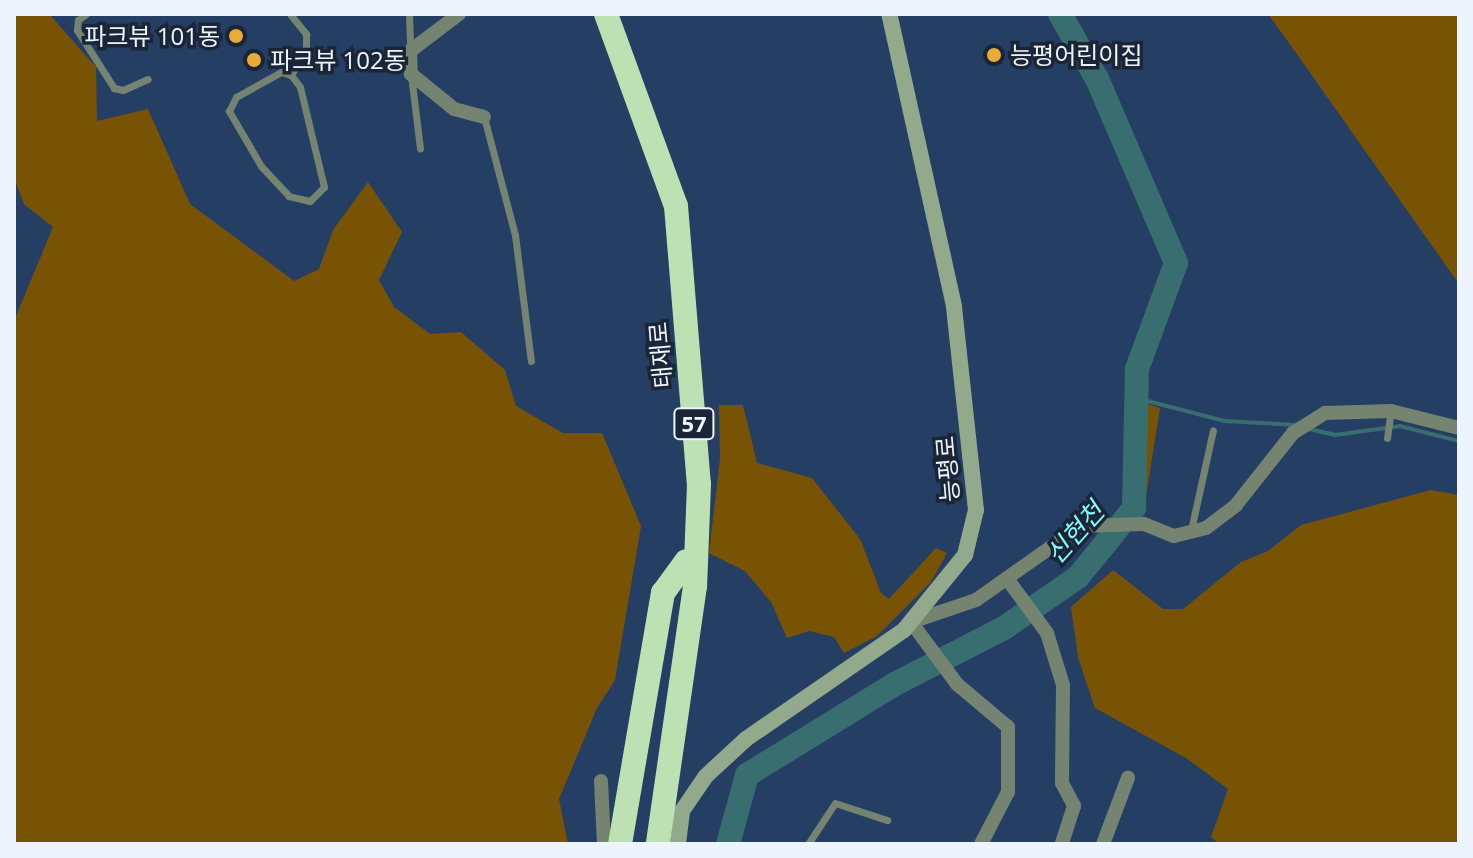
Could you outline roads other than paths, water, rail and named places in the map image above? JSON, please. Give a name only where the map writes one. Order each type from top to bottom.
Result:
[{"type":"highway","name":"태재로","points":[[596,14],[665,211],[688,481],[691,561],[645,844]]},
{"type":"highway","name":"태재로","points":[[606,14],[676,206],[699,484],[675,746],[658,844]]},
{"type":"highway","points":[[620,844],[663,593],[691,561]]},
{"type":"main road","name":"능평로","points":[[678,844],[682,811],[706,776],[746,739],[911,622],[965,555],[976,510],[954,306],[889,14]]},
{"type":"street","points":[[459,14],[410,51],[411,74],[454,109],[484,117]]},
{"type":"street","points":[[981,844],[1008,792],[1008,727],[957,684],[911,622],[947,613],[1008,580],[1081,526],[1144,524],[1174,536],[1206,528],[1236,505],[1293,433],[1325,413],[1391,411],[1459,428]]},
{"type":"street","points":[[1008,580],[1047,633],[1063,685],[1062,783],[1074,806],[1062,844]]},
{"type":"street","points":[[1103,844],[1128,778]]},
{"type":"street","points":[[601,781],[604,844]]},
{"type":"lane","points":[[86,14],[78,20],[77,30],[114,88],[123,90],[148,79]]},
{"type":"lane","points":[[290,14],[306,34],[306,49],[291,75]]},
{"type":"lane","points":[[409,14],[410,51]]},
{"type":"lane","points":[[281,72],[291,75],[300,87],[324,187],[310,201],[289,196],[261,166],[229,111],[236,97],[281,72]]},
{"type":"lane","points":[[411,74],[420,148]]},
{"type":"lane","points":[[484,117],[515,235],[531,361]]},
{"type":"lane","points":[[1387,438],[1391,411]]},
{"type":"lane","points":[[1190,532],[1213,430]]},
{"type":"lane","points":[[809,843],[835,803],[887,820]]},
{"type":"waterway","name":"신현천","points":[[728,844],[747,775],[895,684],[1004,628],[1078,577],[1134,508],[1137,369],[1176,263],[1097,79],[1060,14]]},
{"type":"waterway","points":[[1136,398],[1224,421],[1297,425]]},
{"type":"waterway","points":[[1309,429],[1335,435],[1400,426],[1459,441]]},
{"type":"place","name":"파크뷰 101동","points":[[236,36]]},
{"type":"place","name":"능평어린이집","points":[[994,55]]},
{"type":"place","name":"파크뷰 102동","points":[[254,60]]}]
